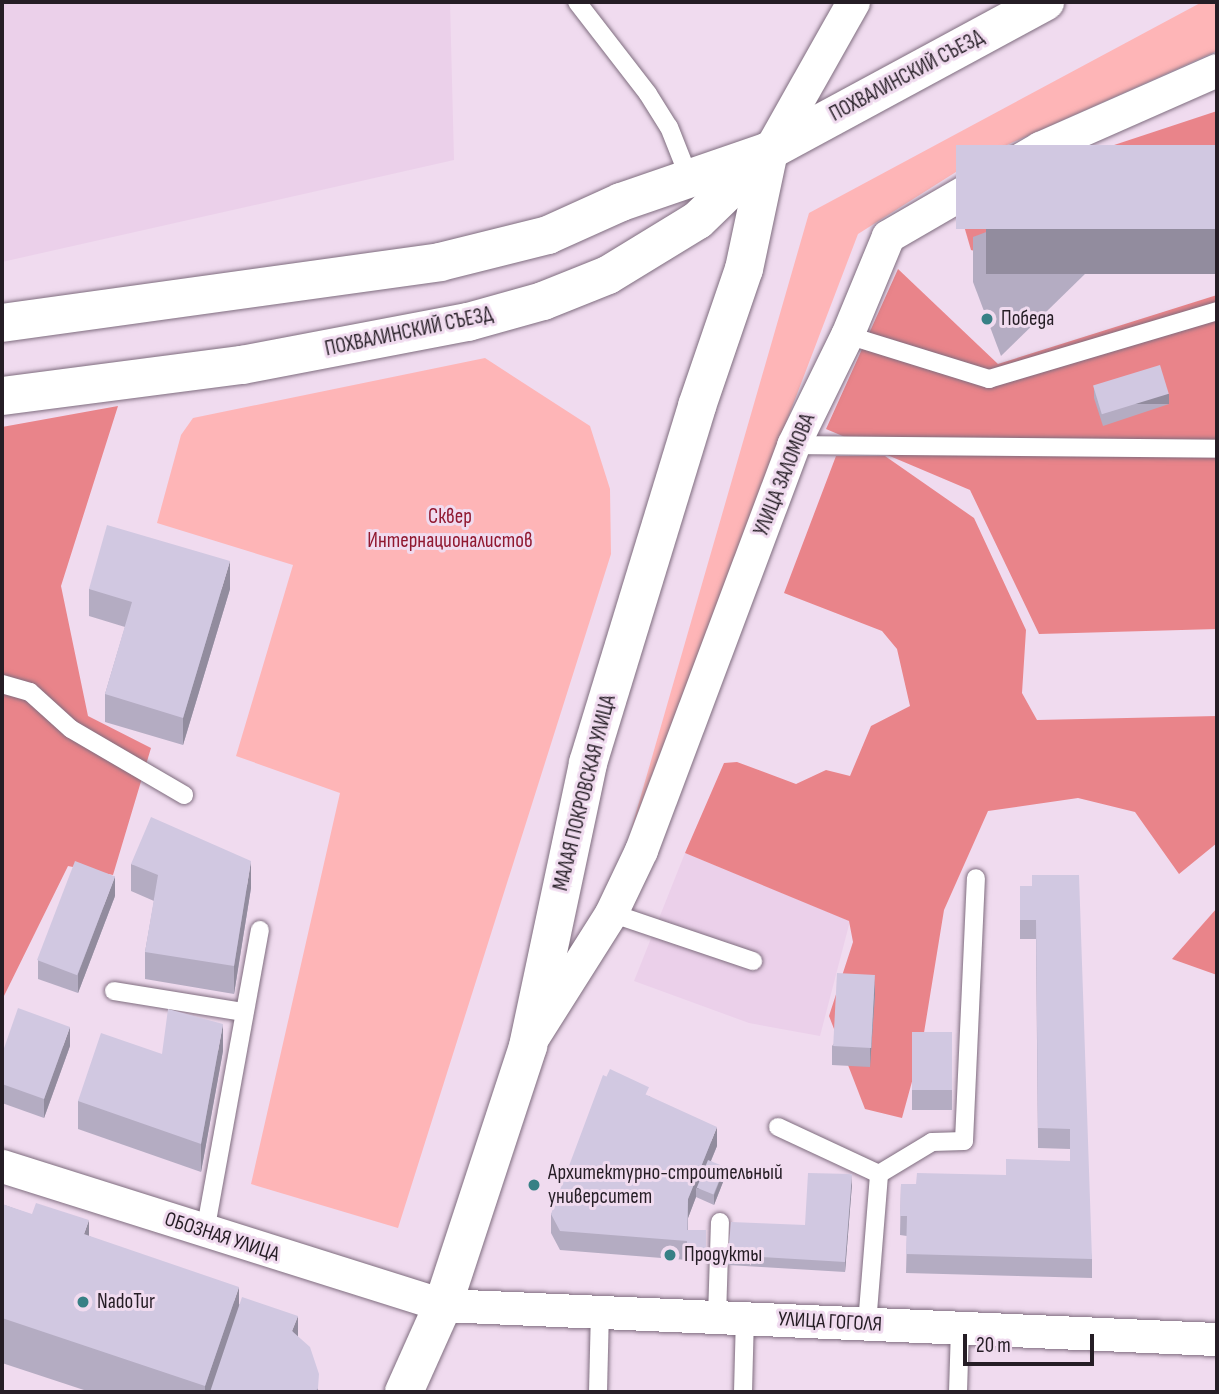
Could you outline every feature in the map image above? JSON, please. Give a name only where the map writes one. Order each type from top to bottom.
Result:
[{"type":"main road","name":"ПОХВАЛИНСКИЙ СЪЕЗД","points":[[2,323],[440,262],[548,235],[621,202],[690,180],[769,150],[1045,2]]},
{"type":"main road","name":"ПОХВАЛИНСКИЙ СЪЕЗД","points":[[2,396],[242,365],[468,322],[544,301],[608,275],[698,220],[769,150]]},
{"type":"main road","name":"МАЛАЯ ПОКРОВСКАЯ УЛИЦА","points":[[404,1392],[443,1305],[528,1046],[588,763],[744,269],[769,150]]},
{"type":"street","points":[[769,150],[853,2]]},
{"type":"street","name":"УЛИЦА ЗАЛОМОВА","points":[[528,1046],[611,913],[655,812],[793,445],[847,335],[888,236],[1040,148],[1217,70]]},
{"type":"street","name":"ОБОЗНАЯ УЛИЦА","points":[[2,1166],[443,1305]]},
{"type":"street","name":"УЛИЦА ГОГОЛЯ","points":[[443,1305],[1217,1339]]},
{"type":"lane","points":[[577,2],[655,105],[690,180]]},
{"type":"lane","points":[[847,335],[989,379],[1217,311]]},
{"type":"lane","points":[[793,445],[1217,449]]},
{"type":"lane","points":[[2,684],[30,692],[71,729],[184,795]]},
{"type":"lane","points":[[879,1174],[932,1142],[964,1141],[976,878]]},
{"type":"lane","points":[[611,913],[753,961]]},
{"type":"lane","points":[[205,1232],[260,930]]},
{"type":"lane","points":[[114,991],[244,1012]]},
{"type":"lane","points":[[778,1127],[879,1174]]},
{"type":"lane","points":[[867,1324],[879,1174]]},
{"type":"lane","points":[[720,1222],[743,1392]]},
{"type":"lane","points":[[598,1392],[600,1312]]},
{"type":"lane","points":[[958,1392],[960,1328]]},
{"type":"shaded area","points":[[2,2],[450,2],[454,160],[2,262]]},
{"type":"shaded area","points":[[1217,111],[1217,174],[1003,259],[971,250],[962,219],[1102,149]]},
{"type":"shaded area","points":[[898,269],[998,364],[1217,295],[1217,629],[1039,634],[970,490],[826,429]]},
{"type":"shaded area","points":[[118,406],[61,586],[88,716],[151,748],[113,875],[68,866],[2,1000],[2,427]]},
{"type":"shaded area","points":[[836,456],[885,456],[974,518],[1026,630],[1022,693],[1037,720],[1217,716],[1217,843],[1179,874],[1135,812],[1078,798],[988,811],[944,910],[922,1045],[902,1118],[865,1109],[829,1016],[853,942],[849,921],[685,853],[724,763],[737,762],[796,784],[826,770],[850,776],[871,726],[910,706],[897,649],[882,631],[784,593]]},
{"type":"shaded area","points":[[685,853],[850,921],[820,1036],[749,1023],[634,981]]},
{"type":"shaded area","points":[[1217,908],[1217,975],[1172,959]]},
{"type":"green space","points":[[1202,2],[1217,2],[1217,51],[978,158],[858,234],[631,830],[809,213]]},
{"type":"green space","name":"Сквер Интернационалистов","points":[[485,358],[590,426],[610,489],[611,554],[398,1228],[251,1184],[340,793],[236,756],[293,565],[157,523],[181,435],[193,418]]},
{"type":"building","points":[[956,145],[1217,145],[1217,229],[956,229]]},
{"type":"building","points":[[1160,365],[1169,394],[1102,414],[1093,385]]},
{"type":"building","points":[[107,525],[230,561],[183,718],[105,694],[132,602],[89,589]]},
{"type":"building","points":[[151,817],[251,861],[234,966],[145,952],[158,875],[131,864]]},
{"type":"building","points":[[75,861],[115,876],[77,975],[37,960]]},
{"type":"building","points":[[1032,875],[1079,875],[1092,1259],[906,1254],[907,1216],[900,1216],[901,1184],[916,1184],[917,1173],[1006,1175],[1006,1159],[1070,1161],[1070,1129],[1038,1128],[1036,920],[1020,920],[1020,886],[1032,886]]},
{"type":"building","points":[[837,973],[875,975],[871,1048],[833,1046]]},
{"type":"building","points":[[18,1008],[70,1027],[44,1099],[2,1084],[2,1054]]},
{"type":"building","points":[[168,1009],[223,1024],[201,1144],[78,1101],[101,1033],[162,1054]]},
{"type":"building","points":[[912,1032],[952,1032],[952,1090],[912,1090]]},
{"type":"building","points":[[610,1069],[649,1087],[645,1095],[606,1077]]},
{"type":"building","points":[[603,1075],[717,1127],[688,1199],[687,1241],[560,1231],[551,1214]]},
{"type":"building","points":[[708,1160],[725,1167],[713,1195],[697,1188]]},
{"type":"building","points":[[808,1173],[852,1174],[845,1262],[728,1255],[731,1222],[805,1225]]},
{"type":"building","points":[[36,1203],[89,1220],[84,1234],[239,1287],[205,1386],[2,1318],[2,1204],[32,1214]]},
{"type":"building","points":[[687,1230],[706,1230],[706,1250],[687,1250]]},
{"type":"building","points":[[242,1297],[298,1316],[292,1331],[310,1347],[319,1374],[315,1392],[210,1392]]},
{"type":"place","name":"Победа","points":[[987,319]]},
{"type":"place","name":"Архитектурно-строительный университет","points":[[534,1185]]},
{"type":"place","name":"Продукты","points":[[670,1255]]},
{"type":"place","name":"NadoTur","points":[[83,1302]]}]
